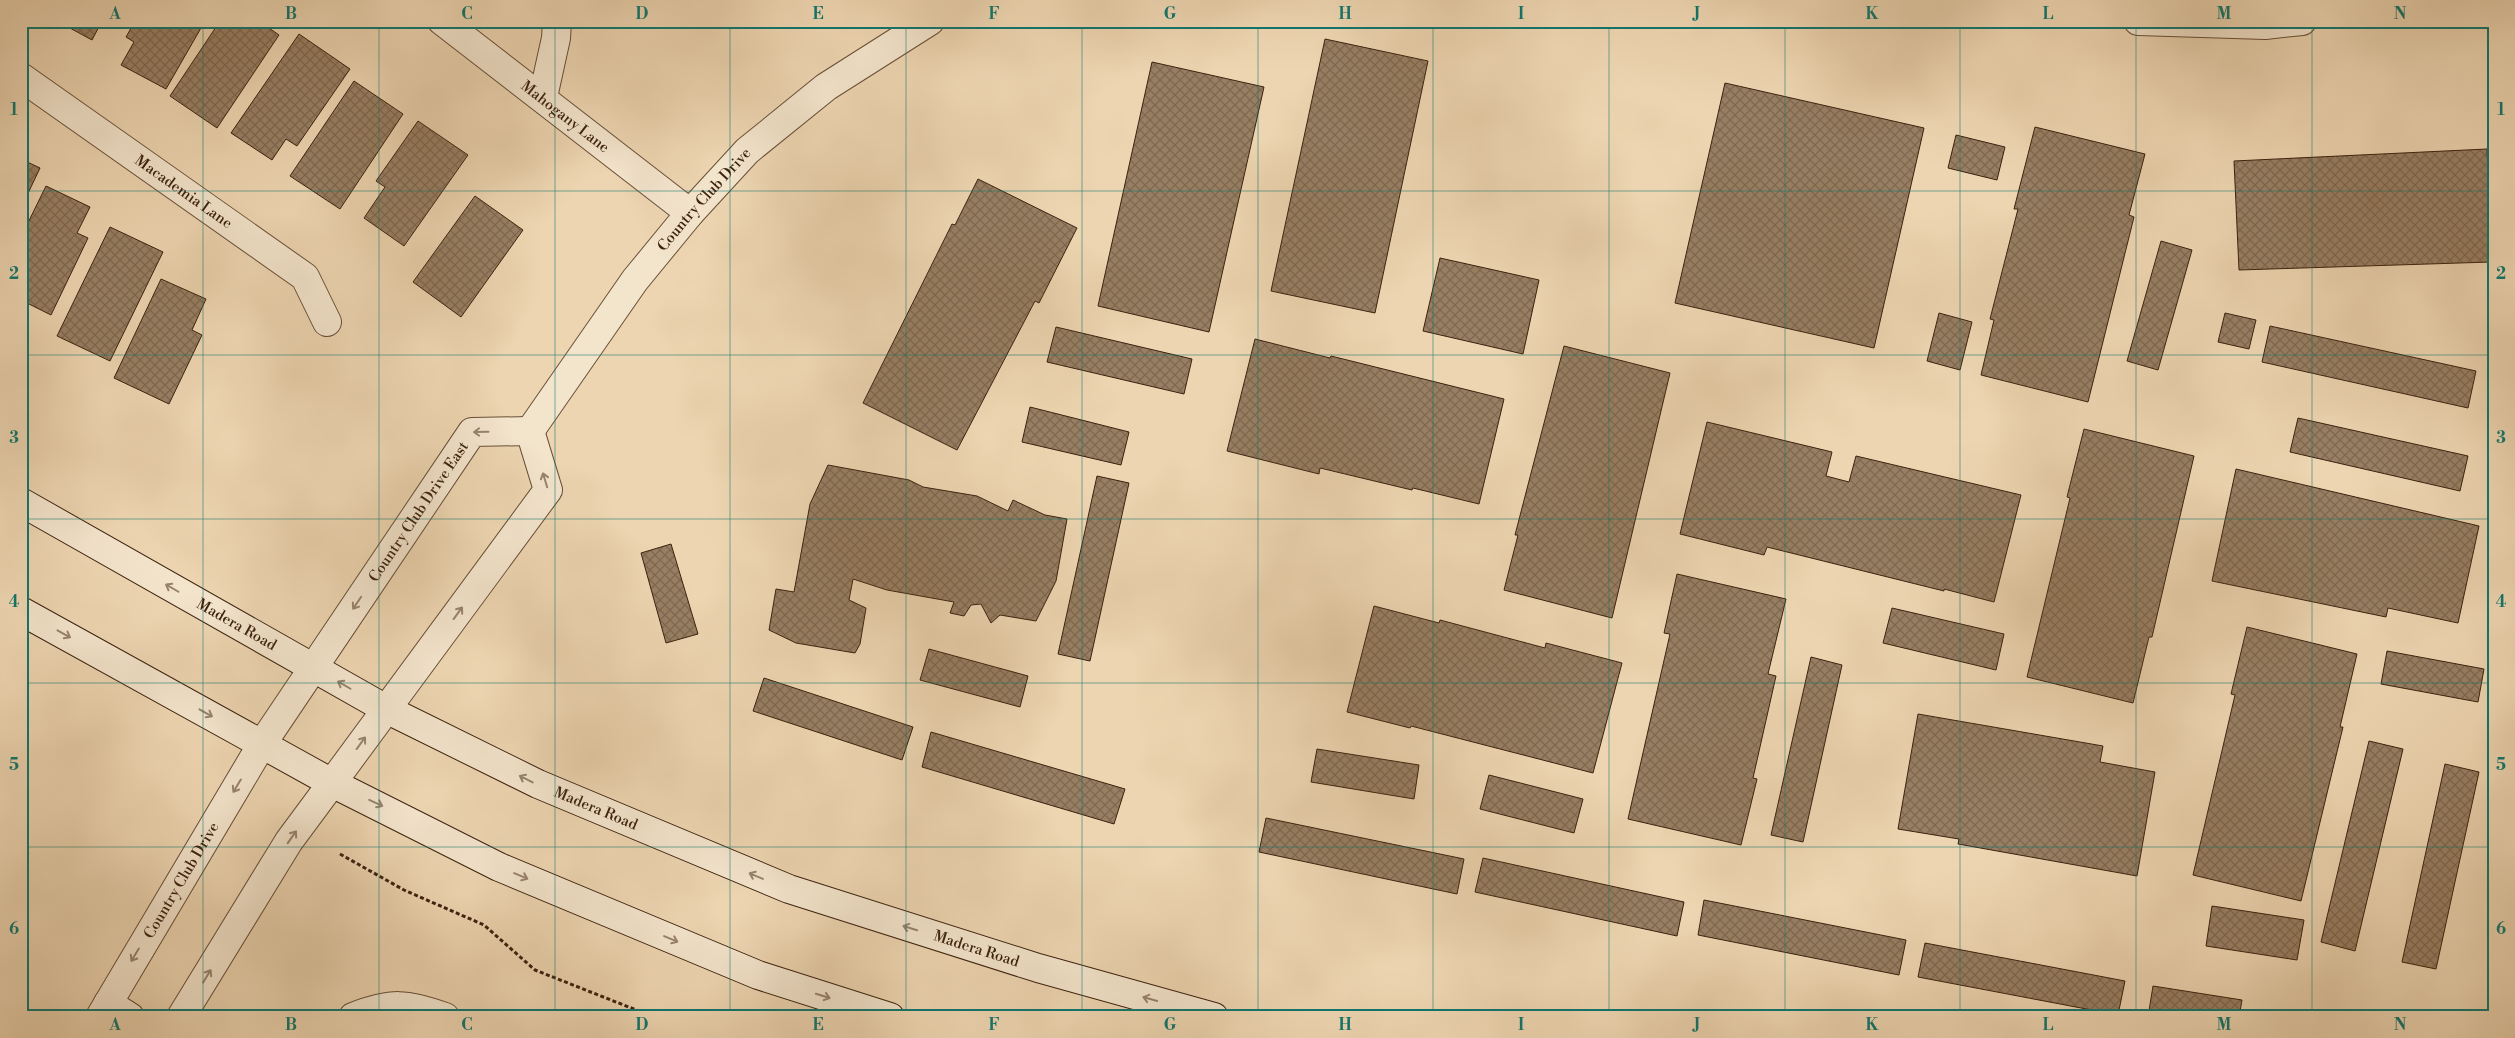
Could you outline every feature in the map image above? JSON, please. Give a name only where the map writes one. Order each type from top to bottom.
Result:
[{"type":"street","name":"Mahogany Lane","points":[[442,21],[543,97],[690,213]]},
{"type":"street","points":[[543,97],[556,38],[557,21]]},
{"type":"street","name":"Country Club Drive","points":[[530,431],[635,280],[690,213],[747,151],[826,87],[930,21]]},
{"type":"street","points":[[2138,21],[2265,24],[2302,21]]},
{"type":"street","name":"Macademia Lane","points":[[21,77],[305,278],[327,322]]},
{"type":"street","points":[[181,1017],[289,841],[548,490],[530,431]]},
{"type":"street","name":"Country Club Drive East","points":[[262,744],[472,432],[530,431]]},
{"type":"street","name":"Madera Road","points":[[21,502],[386,709],[538,784],[789,889],[1038,968],[1214,1017]]},
{"type":"street","points":[[21,611],[332,783],[499,867],[758,975],[890,1017]]},
{"type":"street","name":"Country Club Drive","points":[[112,1012],[262,744]]},
{"type":"street","points":[[353,1017],[379,1007],[400,1005],[426,1010],[445,1017]]},
{"type":"path","points":[[340,854],[404,890],[484,925],[535,970],[654,1017]]},
{"type":"building","points":[[57,21],[102,21],[92,40]]},
{"type":"building","points":[[135,21],[205,21],[166,89],[121,65],[134,42],[126,37]]},
{"type":"building","points":[[220,21],[259,21],[279,35],[217,128],[170,96]]},
{"type":"building","points":[[299,34],[350,69],[297,146],[286,139],[272,160],[231,133]]},
{"type":"building","points":[[1325,39],[1428,61],[1375,313],[1271,291]]},
{"type":"building","points":[[1152,62],[1264,87],[1209,332],[1098,306]]},
{"type":"building","points":[[354,81],[403,114],[340,209],[290,176]]},
{"type":"building","points":[[1725,83],[1924,128],[1874,348],[1675,303]]},
{"type":"building","points":[[418,121],[468,155],[404,246],[364,218],[385,187],[376,181]]},
{"type":"building","points":[[2035,127],[2145,154],[2129,215],[2134,217],[2088,402],[1981,375],[1994,320],[1990,319],[2018,209],[2014,209]]},
{"type":"building","points":[[1956,135],[2005,147],[1997,180],[1948,168]]},
{"type":"building","points":[[2487,149],[2491,262],[2239,270],[2234,161]]},
{"type":"building","points":[[21,159],[40,168],[21,208]]},
{"type":"building","points":[[978,179],[1077,228],[1039,303],[1035,301],[957,450],[863,403],[952,224],[955,225]]},
{"type":"building","points":[[46,186],[90,207],[77,233],[88,238],[51,315],[21,300],[21,237]]},
{"type":"building","points":[[475,196],[523,230],[461,317],[413,282]]},
{"type":"building","points":[[110,227],[163,252],[110,361],[57,336]]},
{"type":"building","points":[[2161,241],[2192,250],[2158,370],[2127,361]]},
{"type":"building","points":[[1440,258],[1539,280],[1523,354],[1423,331]]},
{"type":"building","points":[[161,279],[206,299],[192,330],[202,335],[169,404],[114,378]]},
{"type":"building","points":[[1939,313],[1972,322],[1960,370],[1927,361]]},
{"type":"building","points":[[2225,313],[2256,320],[2249,349],[2218,342]]},
{"type":"building","points":[[2270,326],[2476,371],[2468,408],[2262,362]]},
{"type":"building","points":[[1056,327],[1192,359],[1184,394],[1047,362]]},
{"type":"building","points":[[1255,339],[1504,399],[1479,504],[1320,468],[1319,474],[1227,451]]},
{"type":"building","points":[[1564,346],[1670,373],[1612,618],[1504,590],[1518,535],[1515,535]]},
{"type":"building","points":[[1030,407],[1129,432],[1121,465],[1022,442]]},
{"type":"building","points":[[2298,418],[2468,456],[2460,491],[2290,452]]},
{"type":"building","points":[[1707,422],[1832,452],[1826,476],[1849,482],[1856,456],[2021,495],[1994,602],[1767,547],[1764,555],[1680,534]]},
{"type":"building","points":[[2084,429],[2194,456],[2152,637],[2149,637],[2133,703],[2027,677],[2070,498],[2067,497]]},
{"type":"building","points":[[828,465],[909,480],[923,487],[977,496],[1008,511],[1013,500],[1045,515],[1067,519],[1056,581],[1036,621],[1000,615],[991,623],[981,604],[971,605],[964,616],[950,613],[954,602],[887,590],[853,579],[849,600],[866,608],[860,644],[855,653],[796,643],[769,630],[776,589],[794,592],[810,504]]},
{"type":"building","points":[[2236,469],[2479,526],[2458,623],[2388,608],[2386,617],[2212,581]]},
{"type":"building","points":[[1097,476],[1129,483],[1090,661],[1058,654]]},
{"type":"building","points":[[671,544],[698,634],[666,643],[641,553]]},
{"type":"building","points":[[1677,574],[1786,599],[1768,674],[1776,676],[1753,778],[1757,779],[1741,845],[1628,819],[1670,634],[1664,633]]},
{"type":"building","points":[[1374,606],[1439,623],[1440,620],[1545,648],[1546,643],[1622,663],[1593,773],[1411,726],[1410,728],[1347,712]]},
{"type":"building","points":[[1892,608],[2004,634],[1996,670],[1883,643]]},
{"type":"building","points":[[2247,627],[2357,654],[2340,727],[2343,727],[2301,901],[2193,875],[2235,695],[2231,694]]},
{"type":"building","points":[[929,649],[1028,676],[1020,707],[920,680]]},
{"type":"building","points":[[2387,651],[2484,669],[2478,702],[2381,684]]},
{"type":"building","points":[[1811,657],[1842,665],[1803,842],[1771,835]]},
{"type":"building","points":[[764,678],[913,727],[902,760],[753,711]]},
{"type":"building","points":[[1918,714],[2103,746],[2100,762],[2155,772],[2137,876],[1958,844],[1959,839],[1898,829]]},
{"type":"building","points":[[931,732],[1125,789],[1114,824],[922,767]]},
{"type":"building","points":[[2369,741],[2403,749],[2355,951],[2321,942]]},
{"type":"building","points":[[1317,749],[1419,765],[1414,799],[1311,782]]},
{"type":"building","points":[[2445,764],[2479,772],[2436,969],[2402,962]]},
{"type":"building","points":[[1489,775],[1583,799],[1574,833],[1480,809]]},
{"type":"building","points":[[1266,818],[1464,859],[1457,894],[1259,852]]},
{"type":"building","points":[[21,841],[29,854],[21,859]]},
{"type":"building","points":[[1483,858],[1684,902],[1677,936],[1475,892]]},
{"type":"building","points":[[1704,900],[1906,940],[1899,975],[1698,935]]},
{"type":"building","points":[[2212,906],[2304,920],[2297,960],[2206,946]]},
{"type":"building","points":[[1925,943],[2125,981],[2118,1015],[1918,977]]},
{"type":"building","points":[[2153,986],[2242,1000],[2239,1017],[2148,1017]]}]
